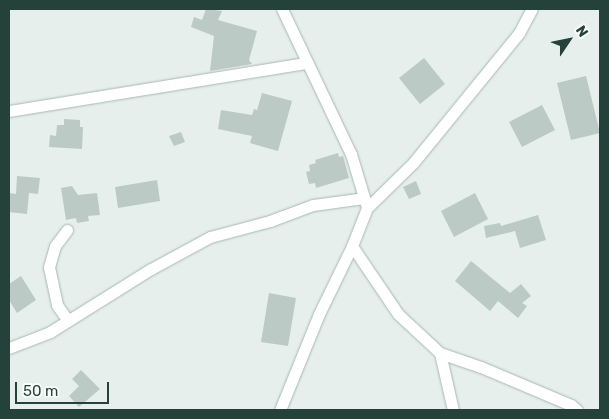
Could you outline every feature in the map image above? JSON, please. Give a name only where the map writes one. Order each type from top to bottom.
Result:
[{"type":"street","points":[[280,410],[320,314],[352,246],[365,203],[351,154],[306,63],[282,9]]},
{"type":"street","points":[[9,348],[50,332],[151,269],[210,237],[270,221],[313,205],[365,203],[413,163],[519,33],[532,9]]},
{"type":"street","points":[[9,112],[306,63]]},
{"type":"street","points":[[67,230],[55,246],[49,267],[57,305],[68,320]]},
{"type":"street","points":[[352,246],[398,314],[440,353],[481,367],[571,405],[577,410]]},
{"type":"street","points":[[440,353],[452,410]]},
{"type":"building","points":[[206,9],[222,11],[218,20],[257,31],[249,60],[252,64],[210,71],[214,36],[191,27],[194,17],[202,20]]},
{"type":"building","points":[[424,58],[445,84],[420,104],[399,78]]},
{"type":"building","points":[[586,76],[600,133],[571,140],[557,83]]},
{"type":"building","points":[[262,93],[292,101],[278,151],[250,143],[252,136],[218,129],[221,110],[252,115],[254,109],[257,110]]},
{"type":"building","points":[[542,105],[555,130],[522,147],[509,122]]},
{"type":"building","points":[[64,119],[80,120],[80,127],[83,127],[82,149],[49,147],[50,135],[56,136],[57,125],[64,125]]},
{"type":"building","points":[[181,132],[185,142],[174,146],[169,136]]},
{"type":"building","points":[[338,153],[339,157],[343,156],[349,178],[316,188],[315,183],[309,184],[306,172],[310,171],[309,165],[316,163],[315,160]]},
{"type":"building","points":[[17,176],[40,178],[38,194],[29,193],[27,214],[9,212],[9,193],[16,194]]},
{"type":"building","points":[[157,180],[160,201],[118,208],[115,187]]},
{"type":"building","points":[[416,181],[421,194],[409,199],[403,187]]},
{"type":"building","points":[[72,186],[78,195],[97,193],[100,215],[88,216],[89,221],[77,223],[76,218],[66,220],[61,188]]},
{"type":"building","points":[[475,193],[488,219],[454,237],[441,211]]},
{"type":"building","points":[[538,215],[546,240],[520,248],[515,231],[486,238],[484,226],[500,223],[501,226]]},
{"type":"building","points":[[471,261],[510,293],[521,284],[531,296],[522,303],[527,306],[518,318],[498,301],[490,311],[455,281]]},
{"type":"building","points":[[21,276],[36,300],[17,313],[9,300],[9,284]]},
{"type":"building","points":[[269,293],[296,298],[288,346],[261,342]]},
{"type":"building","points":[[81,370],[100,389],[79,407],[69,396],[79,386],[72,379]]}]
